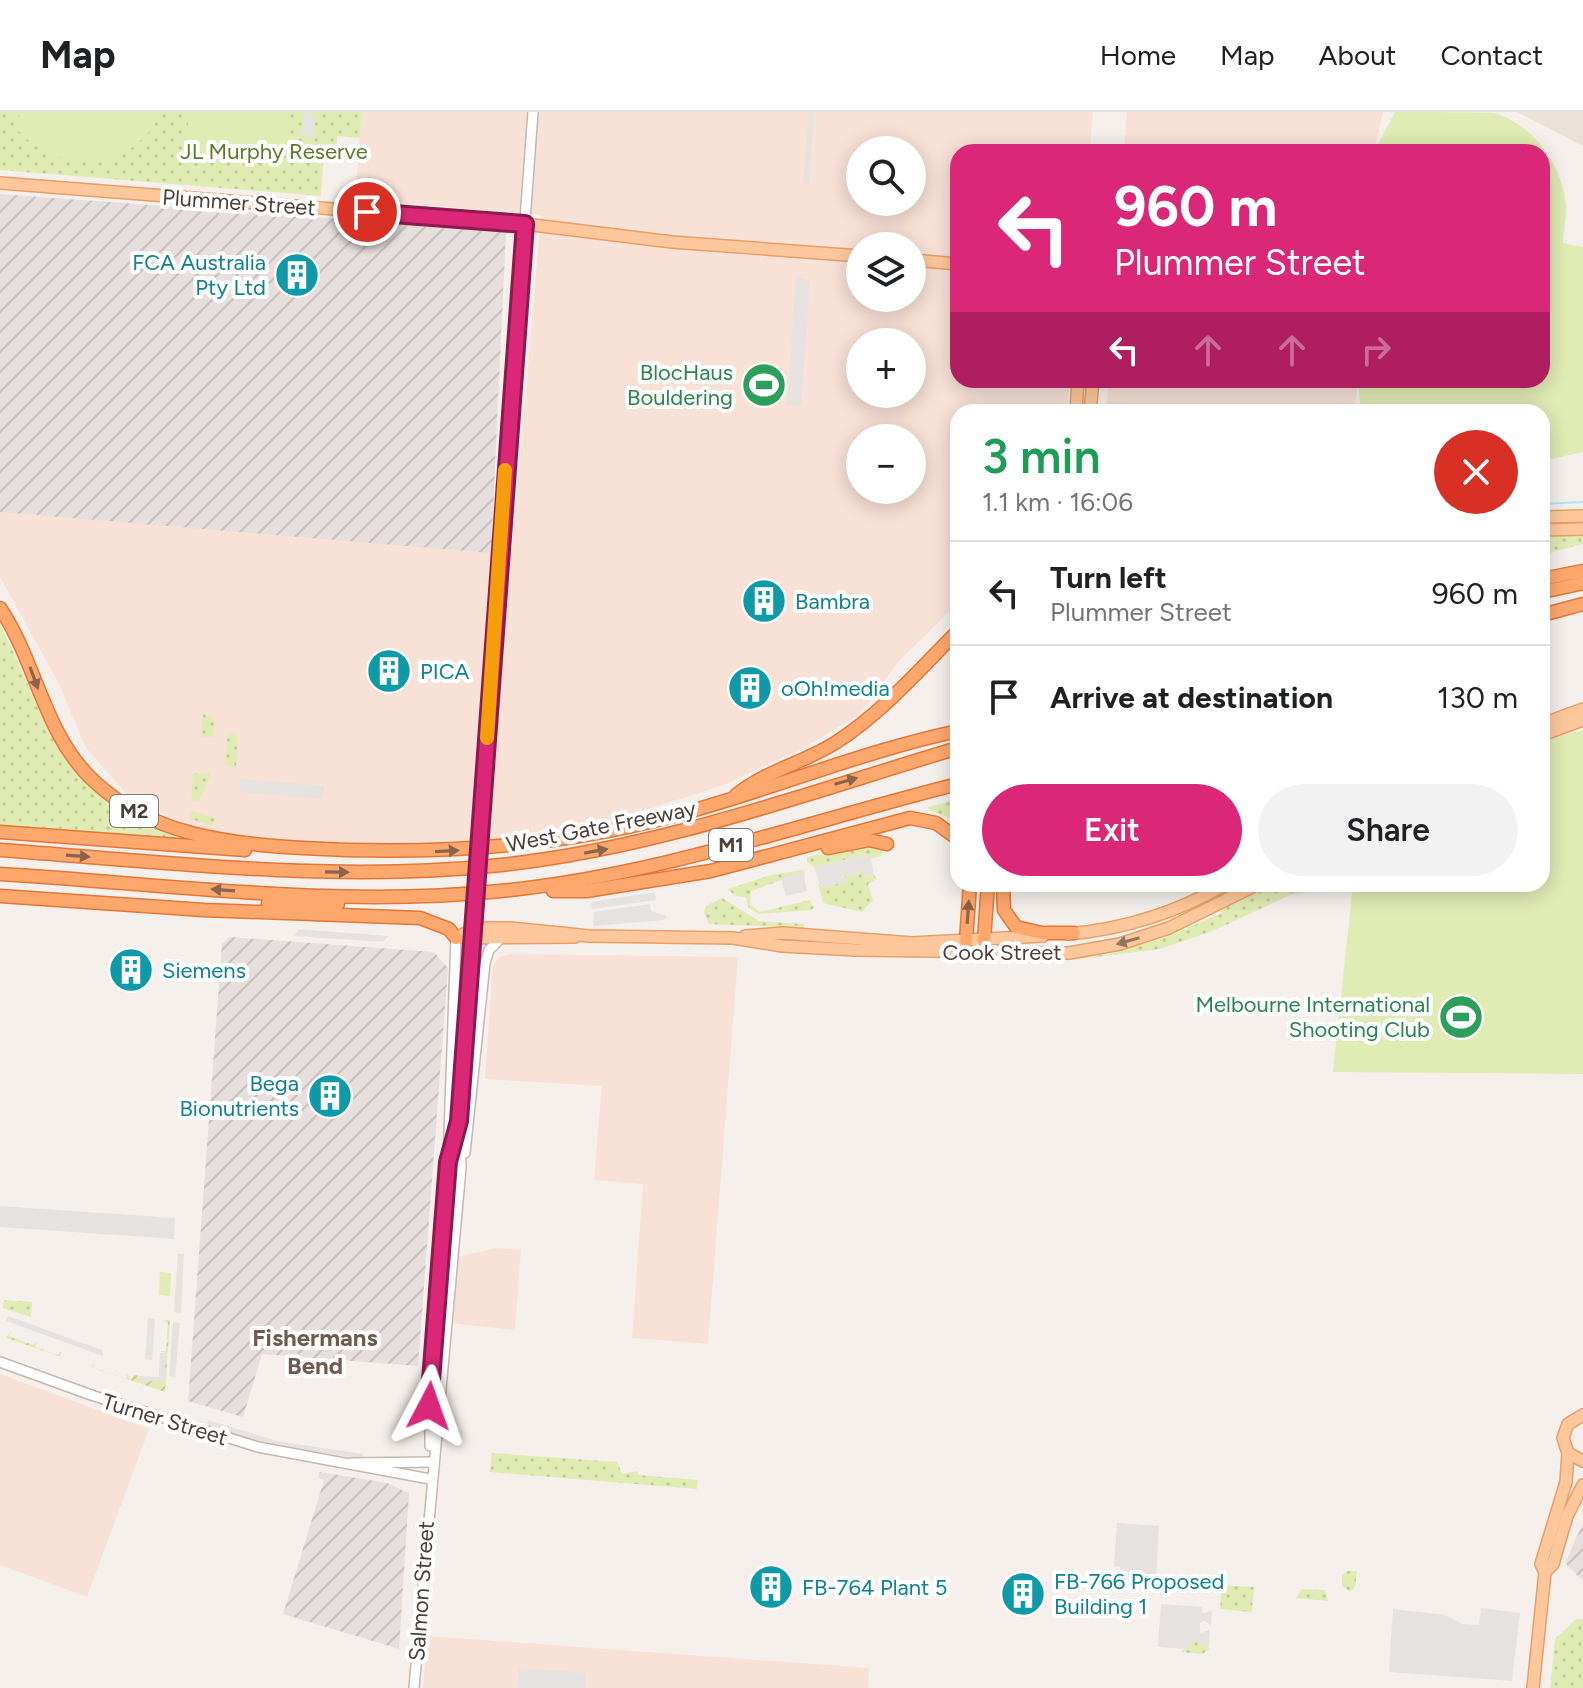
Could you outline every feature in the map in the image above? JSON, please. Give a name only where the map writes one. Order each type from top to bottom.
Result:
[{"type":"highway","points":[[1550,577],[1583,571]]},
{"type":"highway","points":[[1550,590],[1583,583]]},
{"type":"highway","points":[[1550,613],[1583,604]]},
{"type":"highway","name":"M2","points":[[0,608],[26,654],[64,745],[92,780],[129,809],[172,829],[213,838],[376,854]]},
{"type":"highway","points":[[731,800],[765,775],[817,753],[853,731],[890,701],[950,639]]},
{"type":"highway","name":"M1","points":[[0,832],[221,849],[376,854],[517,845],[612,830],[731,800],[881,750],[950,733]]},
{"type":"highway","name":"West Gate Freeway","points":[[0,850],[337,872],[442,871],[503,865],[605,850],[696,829],[950,750]]},
{"type":"highway","name":"West Gate Freeway","points":[[0,874],[286,894],[413,898],[501,891],[656,866],[950,786]]},
{"type":"highway","points":[[501,891],[586,891],[711,871],[785,854],[910,818],[936,823],[950,833]]},
{"type":"highway","points":[[785,854],[869,840],[887,844]]},
{"type":"highway","points":[[966,947],[969,892]]},
{"type":"highway","points":[[984,946],[987,892]]},
{"type":"highway","points":[[1003,892],[1004,910],[1016,927],[1042,933],[1074,933]]},
{"type":"highway","points":[[0,896],[204,910],[420,918],[449,929],[456,938]]},
{"type":"highway","points":[[33,898],[356,905],[413,898]]},
{"type":"main road","name":"Plummer Street","points":[[0,183],[525,224],[660,241],[846,255]]},
{"type":"main road","points":[[926,261],[950,263]]},
{"type":"main road","points":[[1550,517],[1583,516]]},
{"type":"main road","points":[[1550,530],[1583,529]]},
{"type":"main road","points":[[1550,721],[1583,709]]},
{"type":"main road","points":[[1550,732],[1583,720]]},
{"type":"main road","name":"Cook Street","points":[[456,938],[484,927],[589,936],[984,946],[1148,920],[1209,892]]},
{"type":"main road","name":"Cook Street","points":[[984,946],[1069,953],[1120,944],[1191,919],[1243,892]]},
{"type":"main road","name":"Cook Street","points":[[456,938],[560,939],[589,936]]},
{"type":"main road","points":[[1533,1688],[1545,1572],[1541,1564],[1567,1478],[1568,1453],[1564,1434],[1579,1417],[1583,1405]]},
{"type":"main road","points":[[1568,1453],[1583,1461]]},
{"type":"main road","points":[[1545,1572],[1553,1564],[1562,1528],[1583,1485]]},
{"type":"street","name":"Salmon Street","points":[[461,1168],[459,1121],[466,1013],[533,112]]},
{"type":"street","name":"Salmon Street","points":[[414,1688],[440,1331],[456,938]]},
{"type":"street","name":"Salmon Street","points":[[440,1331],[484,972],[488,952],[501,938]]},
{"type":"street","points":[[454,972],[467,965],[484,972]]},
{"type":"street","name":"Salmon Street","points":[[448,1162],[459,1121]]},
{"type":"street","name":"Turner Street","points":[[0,1362],[198,1430],[280,1453],[430,1479]]},
{"type":"street","name":"Turner Street","points":[[333,1462],[431,1462]]},
{"type":"shaded area","points":[[362,112],[1093,112],[1091,144],[950,144],[950,388],[1069,388],[1068,404],[950,404],[950,611],[898,662],[859,715],[803,748],[724,785],[585,829],[414,848],[261,841],[192,827],[129,797],[86,748],[59,684],[0,577],[0,512],[512,553],[541,215],[369,200],[370,187],[356,186]]},
{"type":"shaded area","points":[[809,112],[814,112],[809,184],[803,184]]},
{"type":"shaded area","points":[[1127,112],[1383,112],[1376,144],[1125,144]]},
{"type":"shaded area","points":[[1517,112],[1583,112],[1583,146]]},
{"type":"shaded area","points":[[303,113],[315,115],[314,137],[302,136]]},
{"type":"shaded area","points":[[0,194],[506,231],[491,553],[0,512]]},
{"type":"shaded area","points":[[796,276],[810,281],[801,406],[787,405]]},
{"type":"shaded area","points":[[1108,388],[1357,388],[1355,404],[1107,404]]},
{"type":"shaded area","points":[[241,779],[324,786],[323,799],[240,792]]},
{"type":"shaded area","points":[[870,854],[874,875],[865,878],[863,871],[845,876],[846,882],[821,888],[814,867]]},
{"type":"shaded area","points":[[803,872],[807,891],[786,896],[781,878]]},
{"type":"shaded area","points":[[655,892],[656,900],[592,909],[591,902]]},
{"type":"shaded area","points":[[650,904],[651,911],[667,916],[664,920],[593,926],[594,912]]},
{"type":"shaded area","points":[[298,929],[388,936],[383,942],[295,936]]},
{"type":"shaded area","points":[[230,937],[434,952],[448,968],[418,1366],[262,1354],[243,1417],[188,1401],[222,944]]},
{"type":"shaded area","points":[[510,954],[738,957],[708,1344],[632,1338],[643,1184],[594,1180],[602,1086],[485,1079],[493,966],[499,957]]},
{"type":"shaded area","points":[[0,1206],[175,1218],[174,1239],[0,1227]]},
{"type":"shaded area","points":[[496,1248],[521,1250],[515,1330],[450,1323],[456,1257]]},
{"type":"shaded area","points":[[178,1253],[184,1254],[181,1313],[174,1312]]},
{"type":"shaded area","points":[[8,1316],[102,1350],[103,1356],[6,1321]]},
{"type":"shaded area","points":[[148,1318],[155,1319],[152,1360],[145,1359]]},
{"type":"shaded area","points":[[173,1322],[180,1323],[175,1377],[169,1376]]},
{"type":"shaded area","points":[[160,1353],[166,1353],[164,1380],[139,1382],[139,1376],[159,1377]]},
{"type":"shaded area","points":[[0,1374],[149,1429],[87,1597],[0,1565]]},
{"type":"shaded area","points":[[208,1420],[277,1441],[363,1454],[363,1459],[263,1443],[207,1426]]},
{"type":"shaded area","points":[[320,1472],[387,1483],[409,1493],[399,1649],[283,1614],[324,1480],[318,1478]]},
{"type":"shaded area","points":[[1117,1523],[1159,1526],[1156,1578],[1117,1575],[1121,1567],[1114,1566]]},
{"type":"shaded area","points":[[1583,1523],[1583,1581],[1565,1563]]},
{"type":"shaded area","points":[[1161,1604],[1202,1607],[1202,1613],[1212,1611],[1211,1626],[1205,1621],[1200,1623],[1200,1633],[1210,1630],[1209,1645],[1192,1641],[1187,1649],[1158,1647]]},
{"type":"shaded area","points":[[1481,1608],[1520,1613],[1512,1681],[1389,1672],[1393,1609],[1445,1615],[1462,1624],[1479,1625]]},
{"type":"shaded area","points":[[427,1636],[869,1668],[868,1688],[423,1688]]},
{"type":"shaded area","points":[[519,1668],[586,1673],[585,1688],[517,1688]]},
{"type":"green space","name":"JL Murphy Reserve","points":[[0,112],[362,112],[360,138],[337,136],[336,151],[324,151],[321,196],[0,170]]},
{"type":"green space","points":[[20,112],[161,112],[149,132],[133,147],[114,157],[73,161],[52,155],[33,144],[16,128]]},
{"type":"green space","points":[[189,112],[289,112],[286,156],[186,149]]},
{"type":"green space","points":[[1395,112],[1494,113],[1521,127],[1539,144],[1378,144]]},
{"type":"green space","points":[[1550,159],[1564,191],[1566,215],[1563,243],[1583,247],[1583,452],[1550,459],[1550,404],[1360,404],[1359,388],[1550,388]]},
{"type":"green space","points":[[1583,534],[1583,544],[1550,555],[1550,536]]},
{"type":"green space","points":[[0,625],[47,724],[81,776],[105,798],[136,818],[175,835],[173,839],[0,825]]},
{"type":"green space","points":[[203,714],[215,720],[212,737],[201,737]]},
{"type":"green space","points":[[1583,730],[1583,1074],[1333,1072],[1352,892],[1550,892],[1550,739]]},
{"type":"green space","points":[[228,734],[238,734],[236,768],[224,765]]},
{"type":"green space","points":[[193,773],[211,774],[199,801],[191,800]]},
{"type":"green space","points":[[950,801],[950,819],[929,810],[928,807]]},
{"type":"green space","points":[[192,811],[216,818],[211,826],[189,818]]},
{"type":"green space","points":[[870,843],[883,849],[881,856],[871,859],[869,854],[814,867],[807,862],[807,857]]},
{"type":"green space","points":[[801,870],[805,878],[802,873],[751,891],[750,904],[760,912],[810,900],[814,908],[811,910],[758,914],[748,907],[746,897],[735,896],[728,889],[771,875]]},
{"type":"green space","points":[[864,871],[865,878],[874,875],[877,879],[868,884],[873,900],[862,912],[823,903],[818,883],[821,888],[845,882],[845,876]]},
{"type":"green space","points":[[1252,892],[1307,892],[1290,895],[1213,931],[1160,949],[1073,960],[1008,963],[1108,954],[1164,938],[1222,913],[1221,910]]},
{"type":"green space","points":[[722,898],[759,921],[804,924],[804,928],[709,924],[704,912],[706,906]]},
{"type":"green space","points":[[160,1272],[171,1273],[170,1296],[159,1295]]},
{"type":"green space","points":[[5,1300],[32,1302],[31,1317],[2,1308]]},
{"type":"green space","points":[[163,1320],[170,1320],[165,1392],[126,1379],[128,1373],[131,1380],[134,1375],[139,1376],[140,1382],[164,1380],[166,1353],[160,1351],[166,1351],[168,1323]]},
{"type":"green space","points":[[11,1331],[9,1336],[33,1345],[37,1341],[35,1347],[58,1355],[62,1351],[60,1356],[82,1364],[6,1338]]},
{"type":"green space","points":[[492,1453],[617,1462],[622,1474],[638,1471],[638,1475],[698,1480],[697,1489],[490,1472]]},
{"type":"green space","points":[[1357,1571],[1355,1587],[1350,1592],[1342,1586],[1342,1575]]},
{"type":"green space","points":[[1222,1585],[1254,1587],[1252,1612],[1220,1609]]},
{"type":"green space","points":[[1302,1589],[1325,1590],[1328,1601],[1296,1598]]},
{"type":"green space","points":[[1576,1619],[1583,1619],[1583,1688],[1550,1688],[1555,1639]]},
{"type":"green space","points":[[1192,1641],[1207,1643],[1209,1649],[1202,1654],[1181,1652]]},
{"type":"waterway","points":[[1550,504],[1583,502]]},
{"type":"slow traffic","points":[[487,738],[505,470]]},
{"type":"place","name":"FCA Australia Pty Ltd","points":[[297,275]]},
{"type":"place","name":"BlocHaus Bouldering","points":[[764,385]]},
{"type":"place","name":"Bambra","points":[[764,601]]},
{"type":"place","name":"PICA","points":[[389,671]]},
{"type":"place","name":"oOh!media","points":[[750,688]]},
{"type":"place","name":"Siemens","points":[[131,970]]},
{"type":"place","name":"Melbourne International Shooting Club","points":[[1461,1017]]},
{"type":"place","name":"Bega Bionutrients","points":[[330,1096]]},
{"type":"place","name":"FB-764 Plant 5","points":[[771,1587]]},
{"type":"place","name":"FB-766 Proposed Building 1","points":[[1023,1594]]},
{"type":"district","name":"Fishermans Bend","points":[[315,1352]]},
{"type":"route","points":[[367,212],[525,224],[459,1121],[448,1162],[429,1406]]}]
